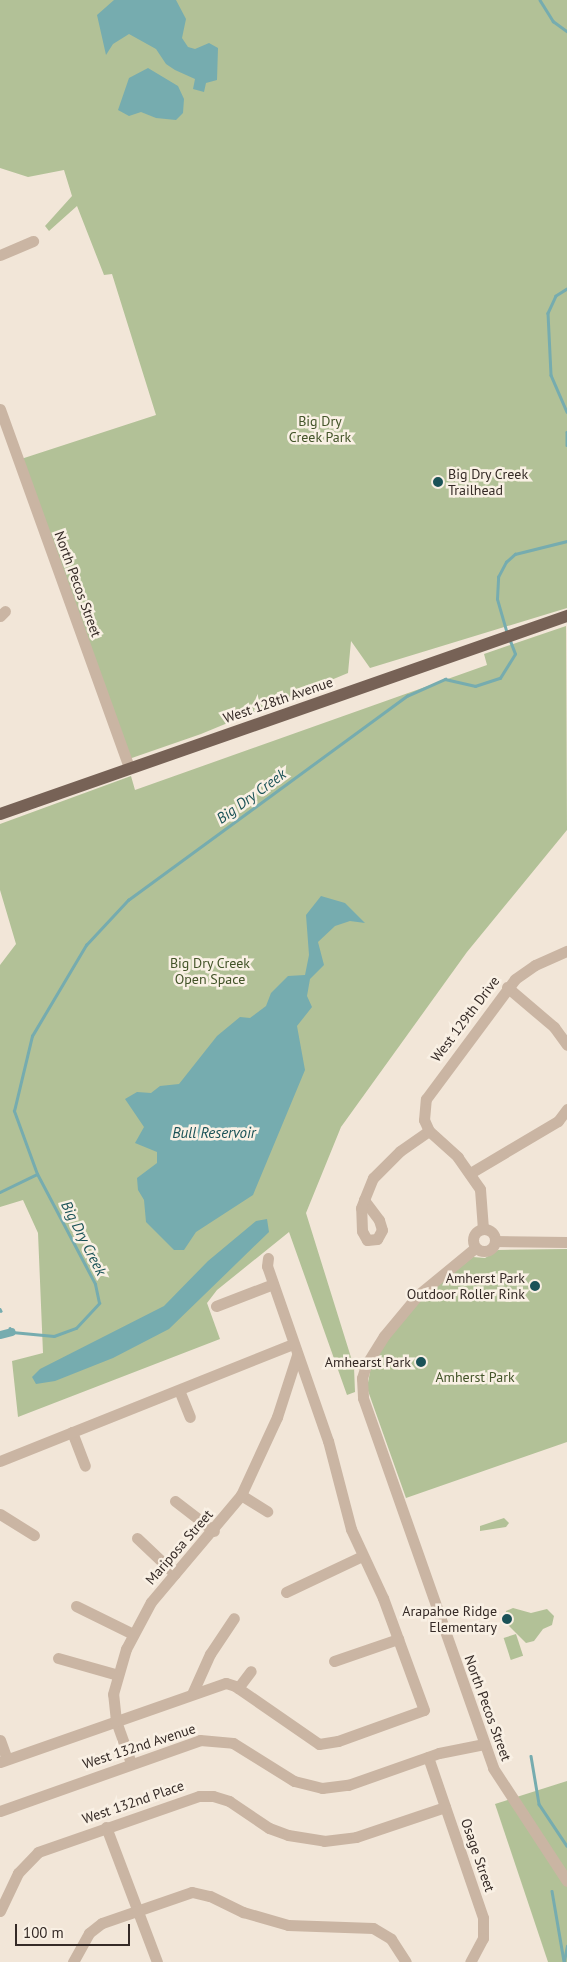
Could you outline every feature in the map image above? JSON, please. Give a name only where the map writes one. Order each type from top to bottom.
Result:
[{"type":"main road","name":"West 128th Avenue","points":[[0,814],[567,616]]},
{"type":"street","points":[[0,255],[33,241]]},
{"type":"street","name":"North Pecos Street","points":[[0,409],[129,768]]},
{"type":"street","name":"West 129th Drive","points":[[429,1131],[424,1120],[426,1099],[507,987],[523,972],[567,951]]},
{"type":"street","points":[[507,987],[554,1027],[567,1045]]},
{"type":"street","points":[[472,1172],[558,1121],[567,1109]]},
{"type":"street","points":[[364,1200],[373,1178],[400,1151],[429,1131],[472,1172],[480,1189],[483,1229]]},
{"type":"street","points":[[483,1229],[492,1232],[495,1241]]},
{"type":"street","points":[[483,1229],[473,1238],[475,1248],[486,1252],[495,1241]]},
{"type":"street","points":[[495,1241],[567,1242]]},
{"type":"street","name":"North Pecos Street","points":[[475,1248],[408,1305],[369,1357],[362,1388],[367,1412],[484,1744],[501,1784],[567,1881]]},
{"type":"street","points":[[0,1740],[3,1760],[226,1683],[238,1688],[311,1740],[326,1745],[424,1710],[383,1598],[362,1556],[343,1507],[328,1441],[267,1266],[268,1258]]},
{"type":"street","points":[[216,1306],[273,1284]]},
{"type":"street","points":[[0,1462],[179,1390],[295,1350]]},
{"type":"street","name":"Mariposa Street","points":[[130,1763],[116,1721],[113,1694],[133,1634],[151,1602],[214,1531],[241,1495],[277,1417],[295,1350]]},
{"type":"street","points":[[179,1390],[190,1418]]},
{"type":"street","points":[[72,1432],[86,1466]]},
{"type":"street","points":[[241,1495],[267,1511]]},
{"type":"street","points":[[175,1501],[214,1531]]},
{"type":"street","points":[[0,1514],[34,1535]]},
{"type":"street","points":[[137,1538],[175,1574]]},
{"type":"street","points":[[286,1592],[362,1556]]},
{"type":"street","points":[[76,1606],[133,1634]]},
{"type":"street","points":[[192,1694],[210,1654],[234,1618]]},
{"type":"street","points":[[334,1660],[398,1639]]},
{"type":"street","points":[[58,1658],[118,1675]]},
{"type":"street","points":[[238,1688],[251,1671]]},
{"type":"street","name":"West 132nd Avenue","points":[[0,1811],[191,1742],[215,1740],[242,1747],[294,1781],[330,1788],[348,1785],[428,1757],[484,1744]]},
{"type":"street","name":"Osage Street","points":[[428,1757],[482,1918],[481,1943],[470,1962]]},
{"type":"street","name":"West 132nd Place","points":[[0,1911],[18,1873],[33,1855],[106,1827],[206,1796],[229,1801],[269,1828],[288,1835],[336,1840],[356,1837],[445,1807]]},
{"type":"street","points":[[106,1827],[135,1910],[157,1962]]},
{"type":"street","points":[[73,1962],[93,1929],[135,1910],[178,1895],[200,1893],[242,1912],[288,1926],[373,1928],[391,1939],[406,1962]]},
{"type":"green space","name":"Big Dry Creek Park","points":[[0,0],[567,0],[567,608],[370,668],[351,641],[348,673],[201,734],[126,760],[18,460],[156,415],[112,274],[104,275],[77,206],[49,231],[45,226],[72,196],[64,170],[28,177],[0,168]]},
{"type":"green space","name":"Big Dry Creek Open Space","points":[[566,626],[567,830],[467,952],[341,1127],[306,1213],[354,1367],[355,1392],[347,1395],[289,1232],[217,1290],[207,1303],[220,1339],[18,1417],[12,1361],[43,1353],[38,1233],[23,1200],[0,1207],[0,965],[16,944],[0,890],[0,824],[131,776],[135,790],[487,665],[484,654]]},
{"type":"green space","name":"Amherst Park","points":[[567,1249],[567,1442],[406,1498],[367,1388],[372,1361],[416,1303],[473,1257],[485,1258],[498,1250]]},
{"type":"green space","points":[[504,1518],[509,1523],[506,1527],[480,1531],[480,1526]]},
{"type":"green space","points":[[513,1608],[531,1613],[547,1609],[554,1616],[552,1625],[543,1629],[534,1641],[526,1643],[505,1622],[506,1611]]},
{"type":"green space","points":[[516,1634],[523,1656],[511,1660],[504,1638]]},
{"type":"green space","points":[[567,1781],[567,1962],[548,1962],[495,1804]]},
{"type":"water","points":[[114,0],[176,0],[186,19],[182,38],[188,47],[195,49],[209,43],[218,48],[217,80],[206,83],[204,92],[193,89],[195,79],[166,64],[156,49],[129,34],[113,44],[106,55],[97,15]]},
{"type":"water","points":[[148,68],[178,86],[184,99],[183,113],[176,120],[156,118],[141,112],[129,116],[118,110],[129,78]]},
{"type":"water","name":"Bull Reservoir","points":[[321,896],[345,903],[365,923],[350,921],[335,926],[318,942],[324,965],[310,979],[307,996],[312,1007],[297,1026],[305,1070],[253,1195],[196,1232],[184,1250],[174,1250],[146,1222],[144,1200],[138,1190],[137,1178],[157,1163],[157,1152],[135,1143],[144,1127],[125,1099],[137,1092],[151,1093],[160,1086],[179,1084],[217,1036],[240,1017],[250,1018],[266,1006],[271,993],[288,976],[305,975],[309,955],[306,915]]},
{"type":"water","points":[[267,1219],[269,1232],[169,1329],[113,1358],[55,1381],[36,1384],[32,1377],[40,1369],[164,1306],[208,1261],[256,1221]]},
{"type":"waterway","name":"Big Dry Creek","points":[[540,0],[553,21],[567,31]]},
{"type":"waterway","name":"Big Dry Creek","points":[[567,289],[556,296],[548,313],[551,375],[567,412]]},
{"type":"waterway","name":"Big Dry Creek","points":[[567,432],[567,445]]},
{"type":"waterway","name":"Big Dry Creek","points":[[507,634],[497,599],[498,577],[506,562],[515,554],[567,541]]},
{"type":"waterway","name":"Big Dry Creek","points":[[10,1328],[12,1332],[54,1336],[76,1328],[99,1303],[95,1284],[37,1174],[14,1111],[32,1036],[86,945],[128,900],[407,696],[445,679],[475,686],[500,678],[515,654],[510,641]]},
{"type":"waterway","name":"Big Dry Creek","points":[[0,1192],[37,1174]]},
{"type":"waterway","points":[[0,1335],[12,1332]]},
{"type":"waterway","points":[[531,1756],[539,1804],[567,1846]]},
{"type":"waterway","points":[[552,1891],[564,1961],[567,1946]]},
{"type":"place","name":"Big Dry Creek Trailhead","points":[[438,482]]},
{"type":"place","name":"Amherst Park Outdoor Roller Rink","points":[[535,1286]]},
{"type":"place","name":"Amhearst Park","points":[[421,1362]]},
{"type":"place","name":"Arapahoe Ridge Elementary","points":[[507,1619]]}]
